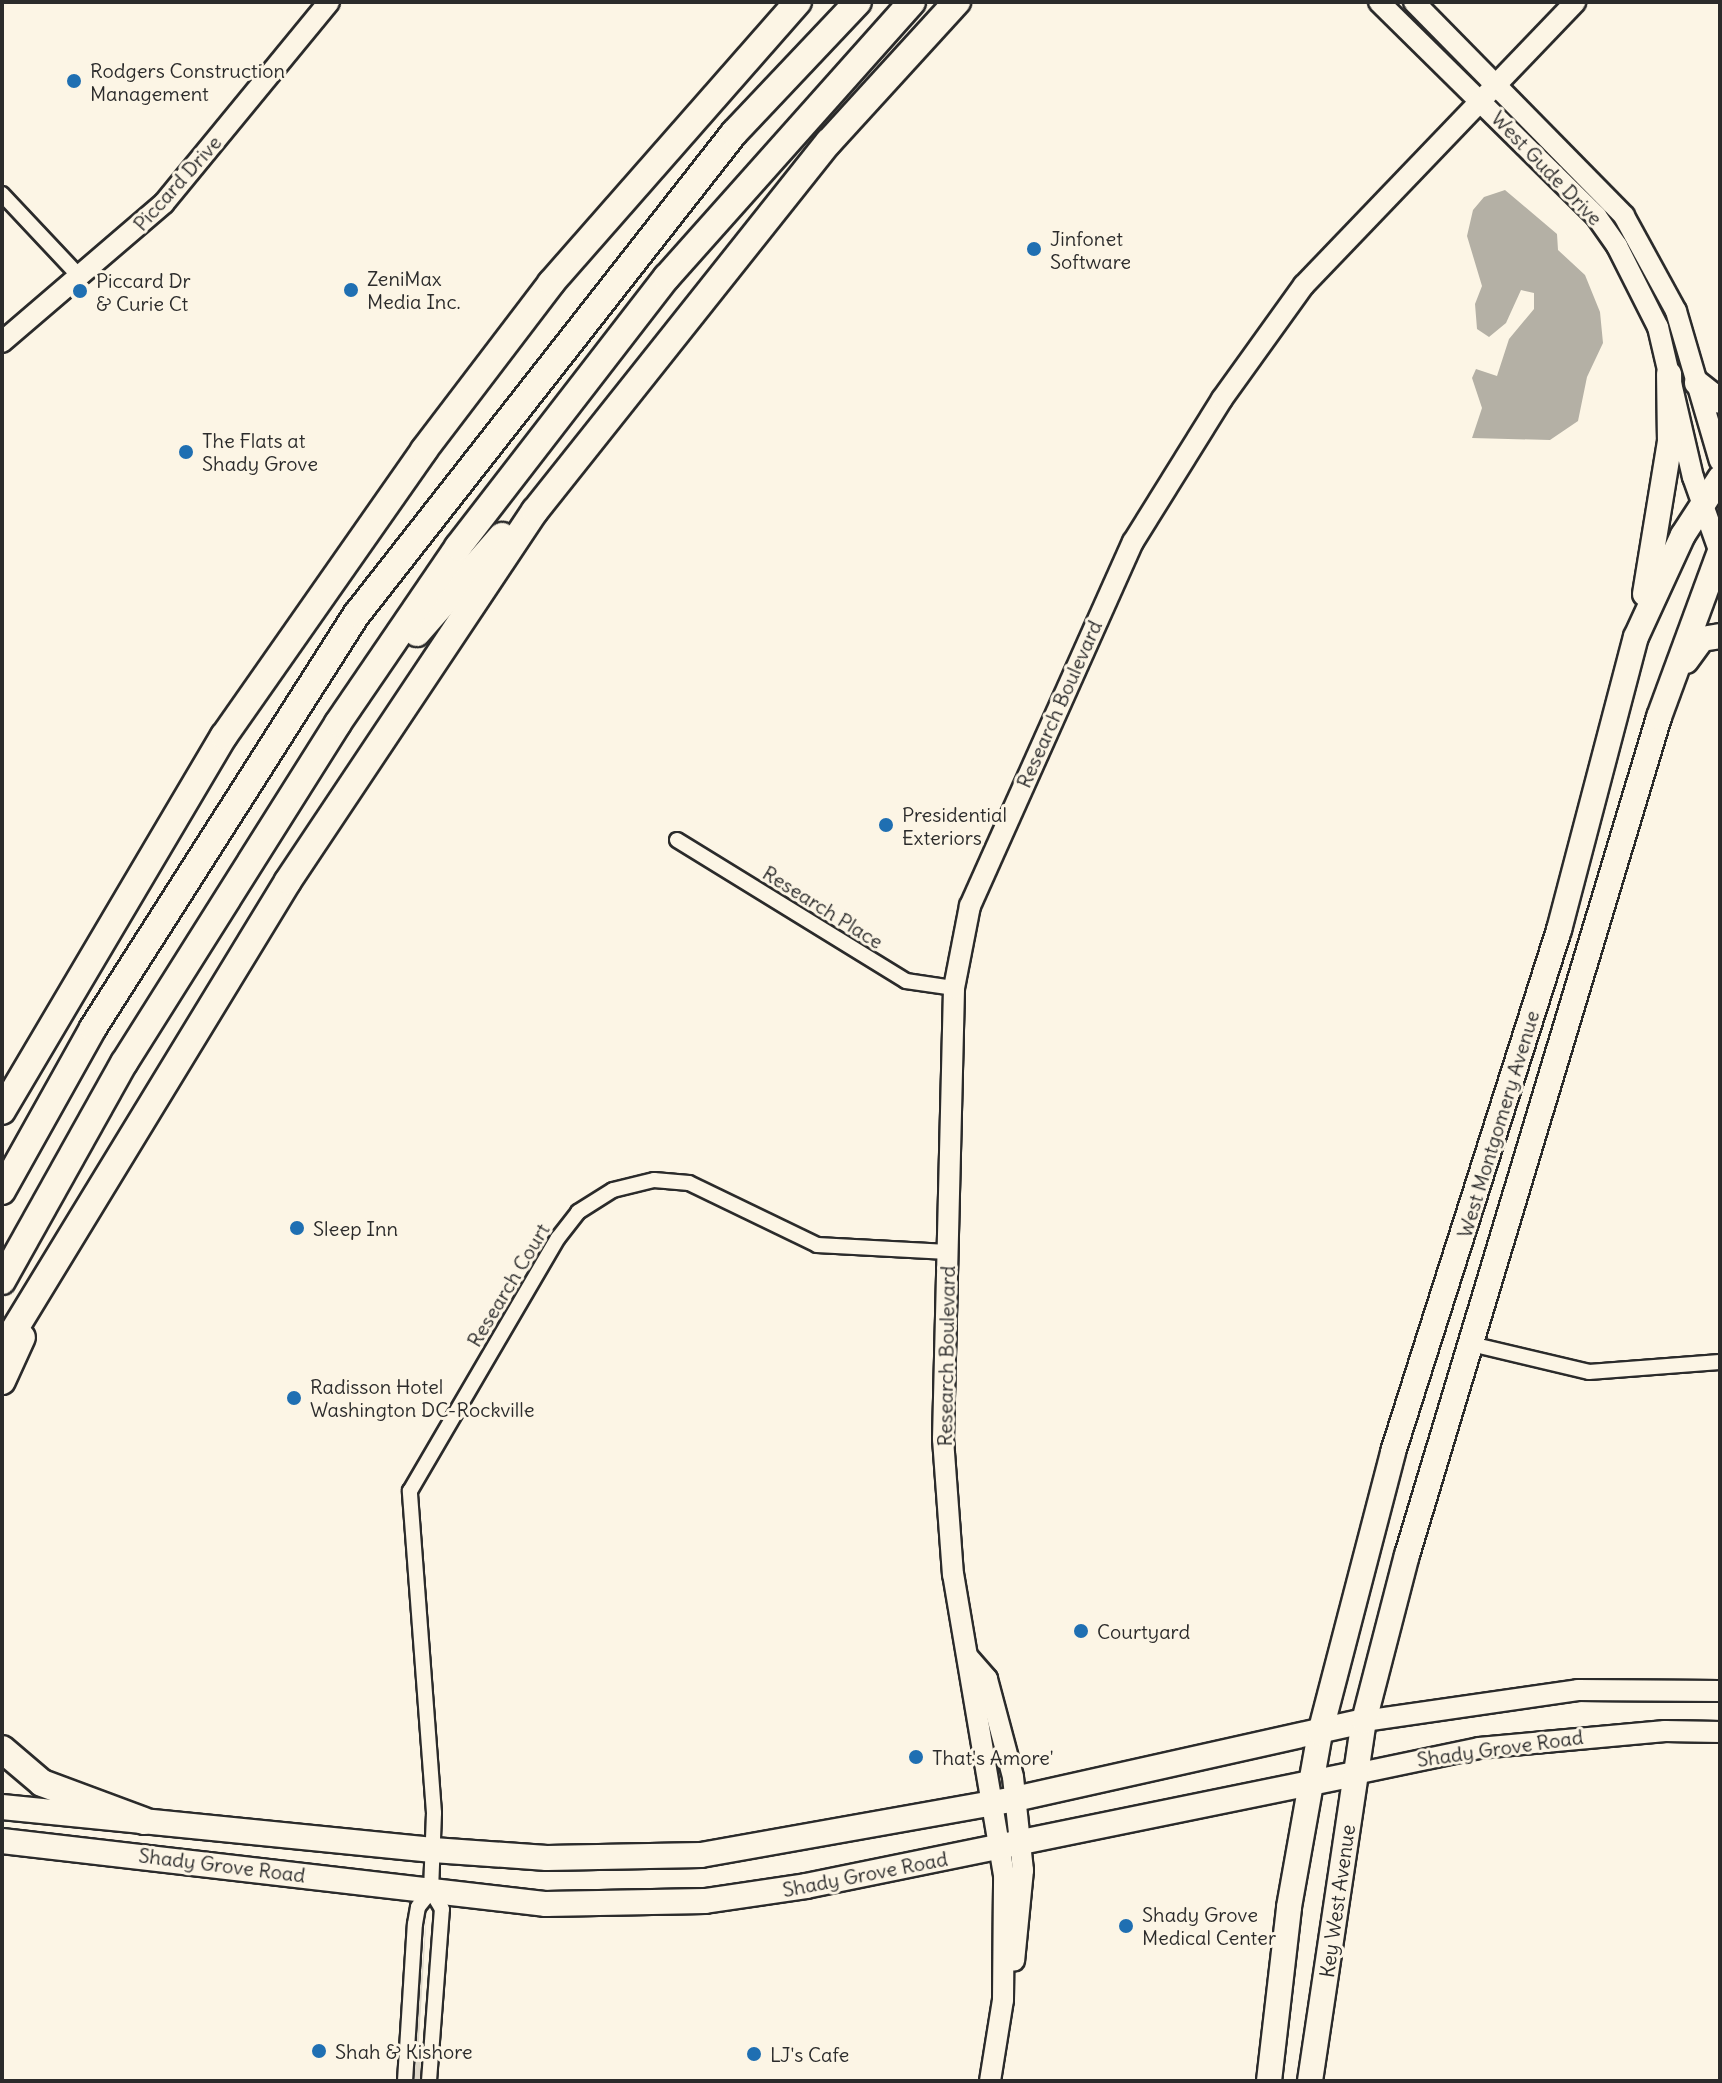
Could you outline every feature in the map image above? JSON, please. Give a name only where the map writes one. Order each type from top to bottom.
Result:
[{"type":"highway","points":[[2,1111],[224,736],[424,450],[551,283],[798,2]]},
{"type":"highway","points":[[2,1191],[93,1028],[357,614],[734,133],[858,2]]},
{"type":"highway","points":[[2,1281],[124,1063],[338,723],[458,547],[667,277],[912,2]]},
{"type":"highway","points":[[338,723],[623,397],[829,142],[957,2]]},
{"type":"highway","points":[[2,1350],[396,714],[623,397]]},
{"type":"highway","points":[[2,1090],[53,1022]]},
{"type":"highway","points":[[2,1381],[58,1257]]},
{"type":"highway","points":[[2,1749],[42,1783],[144,1821]]},
{"type":"main road","points":[[1636,637],[1664,494],[1669,374]]},
{"type":"main road","points":[[1697,383],[1720,401]]},
{"type":"main road","name":"West Montgomery Avenue","points":[[1311,1784],[1320,1733],[1393,1452],[1559,930],[1636,637],[1702,502],[1720,478]]},
{"type":"main road","name":"West Montgomery Avenue","points":[[1364,1721],[1471,1344],[1659,717],[1720,552]]},
{"type":"main road","points":[[1672,679],[1702,639],[1720,636]]},
{"type":"main road","name":"Shady Grove Road","points":[[2,1807],[433,1850],[547,1858],[701,1855],[1005,1800],[1364,1721]]},
{"type":"main road","name":"Key West Avenue","points":[[1310,2081],[1364,1721]]},
{"type":"main road","name":"Shady Grove Road","points":[[2,1841],[546,1904],[705,1901],[1012,1846],[1355,1774]]},
{"type":"main road","points":[[1269,2081],[1311,1784]]},
{"type":"main road","points":[[1259,1795],[1281,1801],[1303,1831]]},
{"type":"street","name":"Piccard Drive","points":[[2,342],[164,203],[329,2]]},
{"type":"street","name":"West Gude Drive","points":[[1379,2],[1482,100],[1596,216],[1617,246],[1658,327],[1702,502],[1720,552]]},
{"type":"street","name":"West Gude Drive","points":[[1414,2],[1498,82],[1624,216],[1676,311],[1720,461]]},
{"type":"street","name":"Research Boulevard","points":[[990,2081],[1003,2000],[1012,1846],[987,1679],[968,1657],[953,1575],[943,1439],[954,988],[970,906],[1071,674],[1164,490],[1304,285],[1575,2]]},
{"type":"street","points":[[2,194],[78,275]]},
{"type":"street","name":"Research Place","points":[[677,840],[906,981],[954,988]]},
{"type":"street","name":"Research Court","points":[[431,1891],[433,1850],[410,1491],[578,1212],[639,1181],[689,1183],[817,1245],[948,1252]]},
{"type":"street","points":[[1471,1344],[1589,1372],[1720,1362]]},
{"type":"street","name":"Shady Grove Road","points":[[1364,1721],[1578,1690],[1720,1691]]},
{"type":"street","name":"Shady Grove Road","points":[[1355,1774],[1479,1748],[1665,1731],[1720,1732]]},
{"type":"street","points":[[405,2081],[415,1924],[418,1907],[431,1891],[442,1909],[429,2081]]},
{"type":"shaded area","points":[[1505,190],[1557,234],[1558,250],[1585,275],[1600,312],[1603,343],[1587,377],[1578,421],[1550,440],[1472,438],[1482,408],[1472,378],[1476,369],[1497,376],[1509,339],[1534,309],[1534,293],[1521,290],[1506,323],[1489,337],[1477,329],[1475,304],[1482,286],[1467,236],[1473,210],[1484,197]]},
{"type":"shaded area","points":[[427,1910],[419,2040],[422,2081],[412,2081]]},
{"type":"place","name":"Rodgers Construction Management","points":[[74,81]]},
{"type":"place","name":"Jinfonet Software","points":[[1034,249]]},
{"type":"place","name":"ZeniMax Media Inc.","points":[[351,290]]},
{"type":"place","name":"Piccard Dr & Curie Ct","points":[[80,291]]},
{"type":"place","name":"The Flats at Shady Grove","points":[[186,452]]},
{"type":"place","name":"Presidential Exteriors","points":[[886,825]]},
{"type":"place","name":"Sleep Inn","points":[[297,1228]]},
{"type":"place","name":"Radisson Hotel Washington DC-Rockville","points":[[294,1398]]},
{"type":"place","name":"Courtyard","points":[[1081,1631]]},
{"type":"place","name":"That's Amore'","points":[[916,1757]]},
{"type":"place","name":"Shady Grove Medical Center","points":[[1126,1926]]},
{"type":"place","name":"Shah & Kishore","points":[[319,2051]]},
{"type":"place","name":"LJ's Cafe","points":[[754,2054]]}]
